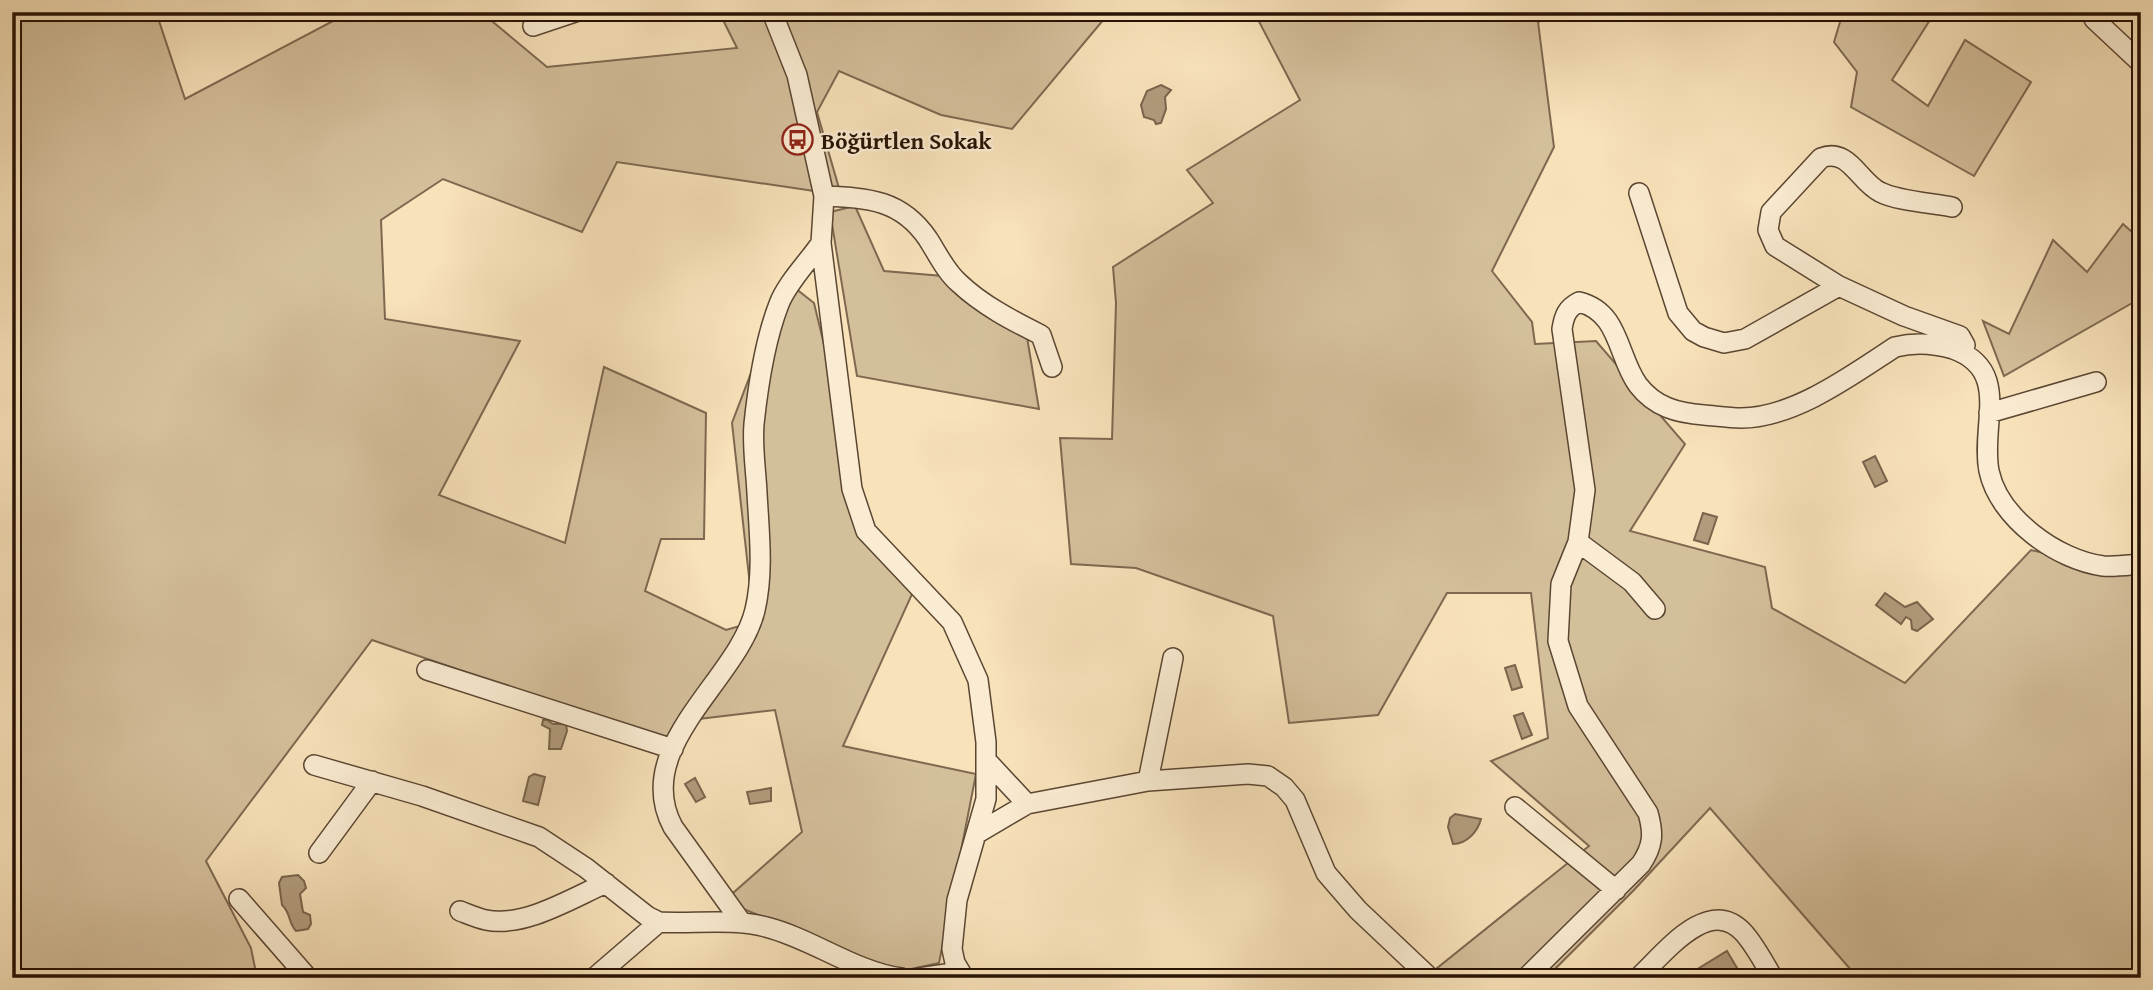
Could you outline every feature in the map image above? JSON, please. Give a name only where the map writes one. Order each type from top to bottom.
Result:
[{"type":"street","points":[[533,26],[575,12]]},
{"type":"street","points":[[772,12],[797,75],[824,195],[821,243],[852,489],[866,531],[952,622],[978,680],[986,760],[986,799],[957,900],[952,949],[962,975],[919,978]]},
{"type":"street","points":[[2094,19],[2141,64]]},
{"type":"street","points":[[1952,207],[1879,192],[1840,157],[1821,158],[1776,204],[1768,220],[1768,230],[1780,251],[1839,286],[1904,316],[1960,336],[1965,345],[1963,353]]},
{"type":"street","points":[[1639,193],[1678,313],[1693,331],[1704,337],[1724,342],[1745,339],[1839,286]]},
{"type":"street","points":[[824,195],[874,199],[895,207],[924,233],[956,281],[979,299],[1041,335],[1052,367]]},
{"type":"street","points":[[741,923],[669,820],[662,784],[673,749],[709,687],[743,639],[755,610],[760,559],[754,426],[779,303],[821,243]]},
{"type":"street","points":[[1526,978],[1616,890],[1650,851],[1653,832],[1648,813],[1578,706],[1558,641],[1561,584],[1578,542],[1585,490],[1562,329],[1563,319],[1572,306],[1579,302],[1602,312],[1617,336],[1637,384],[1655,403],[1679,413],[1743,418],[1780,411],[1843,382],[1895,347],[1938,345],[1963,353],[1976,360],[1987,377],[1989,472],[2006,508],[2032,536],[2062,552],[2102,566],[2141,564]]},
{"type":"street","points":[[1989,413],[2096,382]]},
{"type":"street","points":[[1578,542],[1632,582],[1655,609]]},
{"type":"street","points":[[1148,781],[1173,658]]},
{"type":"street","points":[[427,670],[673,749]]},
{"type":"street","points":[[986,760],[1027,804]]},
{"type":"street","points":[[314,765],[539,837],[659,922],[741,923],[767,927],[877,974],[901,978]]},
{"type":"street","points":[[976,834],[1027,804],[1148,781],[1248,774],[1268,776],[1284,787],[1295,800],[1326,873],[1358,910],[1430,978]]},
{"type":"street","points":[[319,853],[372,782]]},
{"type":"street","points":[[1515,807],[1616,890]]},
{"type":"street","points":[[460,911],[487,920],[506,920],[536,913],[606,883]]},
{"type":"street","points":[[239,899],[307,978]]},
{"type":"street","points":[[1638,978],[1698,924],[1712,919],[1729,921],[1744,933],[1773,978]]},
{"type":"street","points":[[594,978],[659,922]]},
{"type":"shaded area","points":[[12,12],[156,12],[185,99],[350,12],[481,12],[547,67],[737,48],[719,12],[1160,12],[1104,19],[1012,129],[941,115],[839,71],[817,112],[841,195],[617,162],[582,232],[443,179],[381,220],[385,319],[520,341],[439,495],[565,543],[604,367],[706,413],[704,539],[661,539],[645,591],[726,630],[754,622],[732,423],[786,281],[814,303],[871,539],[913,592],[843,746],[976,774],[939,963],[897,972],[724,901],[802,832],[775,710],[690,720],[667,741],[372,640],[206,861],[251,948],[257,978],[12,978]]},
{"type":"shaded area","points":[[1254,12],[1562,12],[1538,22],[1554,147],[1492,271],[1532,322],[1535,344],[1596,341],[1685,444],[1630,531],[1765,567],[1772,608],[1905,683],[2031,550],[2141,575],[2141,978],[1858,978],[1710,808],[1634,890],[1546,978],[1443,978],[1436,969],[1589,846],[1491,761],[1548,738],[1531,593],[1447,593],[1378,715],[1289,723],[1273,616],[1136,568],[1071,564],[1060,438],[1112,439],[1116,303],[1113,267],[1213,203],[1187,170],[1300,100]]},
{"type":"shaded area","points":[[1843,12],[1935,12],[1892,80],[1928,106],[1965,40],[2031,82],[1974,176],[1851,107],[1857,72],[1834,42]]},
{"type":"shaded area","points":[[1161,85],[1171,90],[1165,97],[1166,109],[1161,123],[1156,124],[1154,120],[1144,117],[1141,105],[1147,91]]},
{"type":"shaded area","points":[[855,206],[884,271],[967,278],[1026,331],[1039,409],[857,376],[830,212]]},
{"type":"shaded area","points":[[2123,224],[2141,240],[2141,298],[2004,376],[1983,321],[2009,334],[2053,240],[2087,272]]},
{"type":"shaded area","points":[[1875,456],[1887,481],[1875,487],[1863,462]]},
{"type":"shaded area","points":[[1703,513],[1717,517],[1708,544],[1694,540]]},
{"type":"shaded area","points":[[1885,593],[1905,607],[1917,602],[1933,619],[1917,631],[1912,629],[1911,620],[1906,617],[1901,624],[1876,605]]},
{"type":"shaded area","points":[[1515,665],[1522,687],[1512,690],[1505,668]]},
{"type":"shaded area","points":[[1523,713],[1532,735],[1522,739],[1514,716]]},
{"type":"shaded area","points":[[543,720],[553,724],[566,724],[567,731],[561,749],[549,749],[550,729],[542,725]]},
{"type":"shaded area","points":[[534,774],[545,777],[538,805],[523,801],[529,777]]},
{"type":"shaded area","points":[[695,778],[705,797],[696,802],[685,784]]},
{"type":"shaded area","points":[[771,788],[771,801],[750,804],[747,792]]},
{"type":"shaded area","points":[[1455,814],[1481,819],[1471,836],[1463,842],[1453,844],[1448,827],[1450,818]]},
{"type":"shaded area","points":[[298,875],[306,888],[300,894],[303,912],[310,915],[311,924],[308,929],[296,931],[282,905],[279,883],[282,877]]},
{"type":"shaded area","points":[[1727,951],[1737,968],[1722,978],[1705,978],[1699,968]]},
{"type":"place","name":"Böğürtlen Sokak","points":[[798,140]]}]
